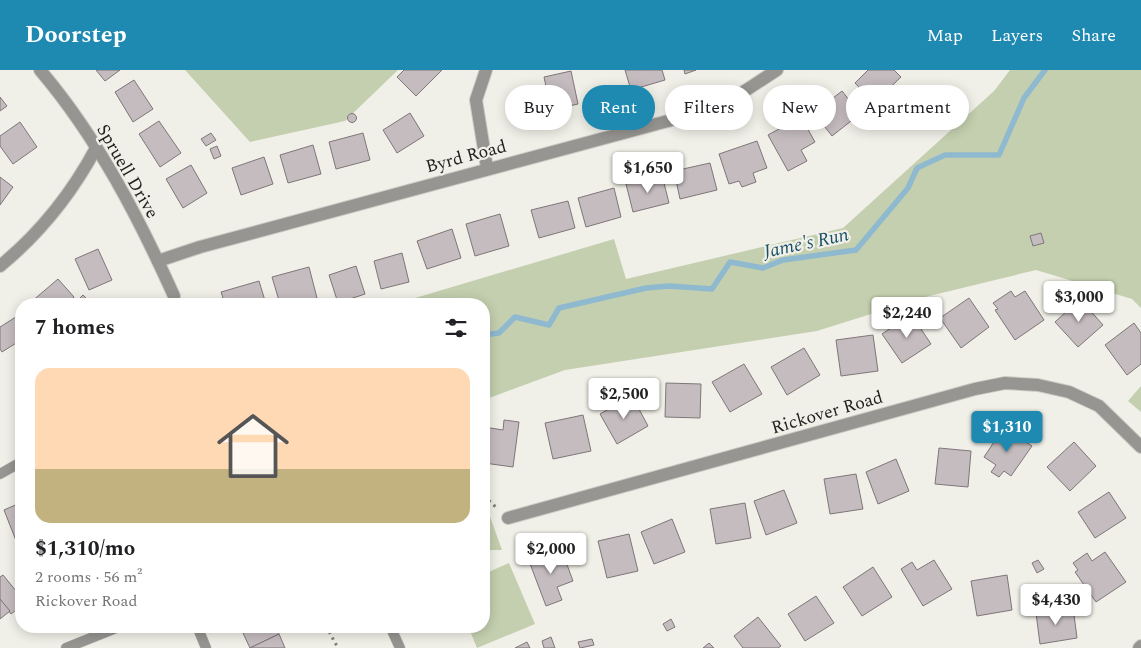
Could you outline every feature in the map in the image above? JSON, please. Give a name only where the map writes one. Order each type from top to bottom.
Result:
[{"type":"street","name":"Spruell Drive","points":[[40,70],[61,94],[130,204],[174,296]]},
{"type":"street","points":[[486,70],[476,100],[488,168]]},
{"type":"street","name":"Byrd Road","points":[[158,261],[200,246],[679,118],[737,96],[777,70]]},
{"type":"street","points":[[0,266],[22,248],[63,201],[96,148]]},
{"type":"street","name":"Rickover Road","points":[[508,518],[975,389],[1006,383],[1038,385],[1069,392],[1099,406],[1141,448]]},
{"type":"lane","points":[[0,474],[15,465]]},
{"type":"lane","points":[[66,648],[104,633]]},
{"type":"lane","points":[[200,633],[206,648]]},
{"type":"lane","points":[[393,633],[400,648]]},
{"type":"path","points":[[330,633],[338,648]]},
{"type":"green space","points":[[185,70],[398,70],[345,121],[250,142]]},
{"type":"green space","points":[[1010,70],[1141,70],[1141,308],[1132,299],[1036,270],[925,297],[817,331],[565,370],[490,398],[490,298],[415,298],[614,239],[626,279],[843,228],[951,130],[969,130],[969,114],[994,91]]},
{"type":"green space","points":[[1141,386],[1141,412],[1128,401]]},
{"type":"green space","points":[[490,517],[502,550],[490,550]]},
{"type":"green space","points":[[509,563],[535,624],[477,648],[471,633],[490,633],[490,571]]},
{"type":"building","points":[[96,70],[120,70],[105,81]]},
{"type":"building","points":[[404,70],[442,70],[416,96],[397,77]]},
{"type":"building","points":[[625,70],[662,70],[665,80],[648,85],[630,85]]},
{"type":"building","points":[[684,70],[696,70],[685,74]]},
{"type":"building","points":[[868,70],[894,70],[901,77],[893,85],[857,85],[855,83]]},
{"type":"building","points":[[571,71],[578,104],[572,105],[572,85],[546,85],[544,77]]},
{"type":"building","points":[[134,80],[153,109],[133,122],[115,92]]},
{"type":"building","points":[[842,91],[846,96],[846,125],[832,136],[827,130],[836,130],[836,96]]},
{"type":"building","points":[[0,97],[7,106],[0,111]]},
{"type":"building","points":[[352,113],[357,118],[352,123],[347,118]]},
{"type":"building","points":[[410,113],[424,136],[397,153],[383,130]]},
{"type":"building","points":[[159,121],[181,153],[160,167],[139,134]]},
{"type":"building","points":[[20,122],[37,147],[13,164],[0,146],[0,136]]},
{"type":"building","points":[[777,130],[808,130],[815,142],[801,150],[807,161],[788,171],[768,135]]},
{"type":"building","points":[[211,133],[216,140],[206,146],[201,139]]},
{"type":"building","points":[[363,133],[370,160],[336,169],[329,142]]},
{"type":"building","points":[[757,141],[767,168],[753,173],[756,182],[742,187],[739,181],[729,184],[719,154]]},
{"type":"building","points":[[313,145],[321,174],[288,183],[280,155]]},
{"type":"building","points":[[217,146],[221,156],[214,159],[210,149]]},
{"type":"building","points":[[264,157],[273,184],[241,195],[232,168]]},
{"type":"building","points":[[710,163],[717,190],[680,199],[674,171]]},
{"type":"building","points":[[191,165],[207,193],[183,208],[166,179]]},
{"type":"building","points":[[662,175],[669,203],[633,212],[626,184]]},
{"type":"building","points":[[0,177],[13,187],[0,205]]},
{"type":"building","points":[[614,188],[621,217],[586,227],[578,198]]},
{"type":"building","points":[[568,201],[575,228],[539,238],[531,210]]},
{"type":"building","points":[[500,214],[509,246],[475,256],[466,224]]},
{"type":"building","points":[[452,229],[461,258],[427,269],[417,241]]},
{"type":"building","points":[[1041,233],[1044,243],[1033,246],[1030,236]]},
{"type":"building","points":[[98,249],[112,280],[89,290],[75,259]]},
{"type":"building","points":[[402,253],[409,282],[381,289],[374,261]]},
{"type":"building","points":[[356,266],[365,294],[353,298],[336,298],[329,275]]},
{"type":"building","points":[[309,267],[317,298],[278,298],[272,277]]},
{"type":"building","points":[[58,279],[74,297],[73,298],[36,298]]},
{"type":"building","points":[[259,281],[264,298],[223,298],[221,292]]},
{"type":"building","points":[[1011,291],[1015,297],[1025,291],[1044,320],[1015,340],[995,310],[998,309],[993,303]]},
{"type":"building","points":[[969,298],[989,327],[961,348],[940,318]]},
{"type":"building","points":[[1080,299],[1103,325],[1078,347],[1055,322]]},
{"type":"building","points":[[911,314],[931,344],[902,363],[882,334]]},
{"type":"building","points":[[15,318],[15,344],[2,352],[0,349],[0,327]]},
{"type":"building","points":[[1134,323],[1141,333],[1141,364],[1127,375],[1105,345]]},
{"type":"building","points":[[873,335],[878,371],[841,376],[836,340]]},
{"type":"building","points":[[804,348],[820,375],[787,395],[771,367]]},
{"type":"building","points":[[744,364],[762,394],[730,412],[712,382]]},
{"type":"building","points":[[666,383],[701,384],[700,418],[665,417]]},
{"type":"building","points":[[632,396],[648,426],[617,444],[600,414]]},
{"type":"building","points":[[583,415],[591,451],[553,459],[545,423]]},
{"type":"building","points":[[504,420],[519,422],[513,467],[490,464],[490,428],[503,430]]},
{"type":"building","points":[[1004,427],[1032,446],[1011,476],[1004,471],[999,477],[991,472],[996,465],[984,457]]},
{"type":"building","points":[[1074,442],[1096,466],[1070,491],[1047,467]]},
{"type":"building","points":[[939,448],[971,451],[968,487],[935,484]]},
{"type":"building","points":[[896,459],[909,491],[878,504],[866,472]]},
{"type":"building","points":[[856,474],[863,509],[830,514],[824,479]]},
{"type":"building","points":[[784,490],[797,523],[766,535],[754,501]]},
{"type":"building","points":[[1109,492],[1126,518],[1095,538],[1078,512]]},
{"type":"building","points":[[745,503],[751,538],[716,544],[710,509]]},
{"type":"building","points":[[15,505],[15,538],[4,510]]},
{"type":"building","points":[[672,519],[685,552],[654,564],[641,532]]},
{"type":"building","points":[[629,534],[638,571],[607,578],[598,541]]},
{"type":"building","points":[[561,548],[573,581],[557,587],[562,600],[546,606],[529,561]]},
{"type":"building","points":[[1105,552],[1126,582],[1096,602],[1075,572],[1078,570],[1073,563],[1087,553],[1092,561]]},
{"type":"building","points":[[934,560],[952,589],[923,606],[901,569],[912,562],[917,570]]},
{"type":"building","points":[[1038,560],[1044,569],[1037,573],[1032,563]]},
{"type":"building","points":[[873,567],[892,597],[862,616],[843,587]]},
{"type":"building","points":[[3,575],[15,590],[15,611],[11,614],[0,599],[0,577]]},
{"type":"building","points":[[1007,575],[1012,610],[977,616],[971,581]]},
{"type":"building","points":[[816,596],[834,623],[805,641],[788,614]]},
{"type":"building","points":[[0,599],[10,611],[0,619]]},
{"type":"building","points":[[1073,607],[1077,638],[1040,644],[1036,613]]},
{"type":"building","points":[[758,617],[781,646],[778,648],[743,648],[734,636]]},
{"type":"building","points":[[671,619],[675,627],[667,631],[663,624]]},
{"type":"building","points":[[243,633],[278,633],[279,634],[250,648]]},
{"type":"building","points":[[279,634],[285,648],[250,648]]},
{"type":"building","points":[[551,637],[555,648],[544,648],[542,641]]},
{"type":"building","points":[[592,639],[594,645],[580,648],[578,642]]},
{"type":"building","points":[[527,642],[530,648],[515,648]]},
{"type":"building","points":[[709,643],[714,648],[703,648]]},
{"type":"waterway","name":"Jame's Run","points":[[490,334],[499,333],[515,317],[549,325],[559,308],[646,288],[669,286],[712,289],[730,262],[763,268],[783,260],[856,250],[908,188],[917,168],[945,155],[999,155],[1024,98],[1045,70]]}]
